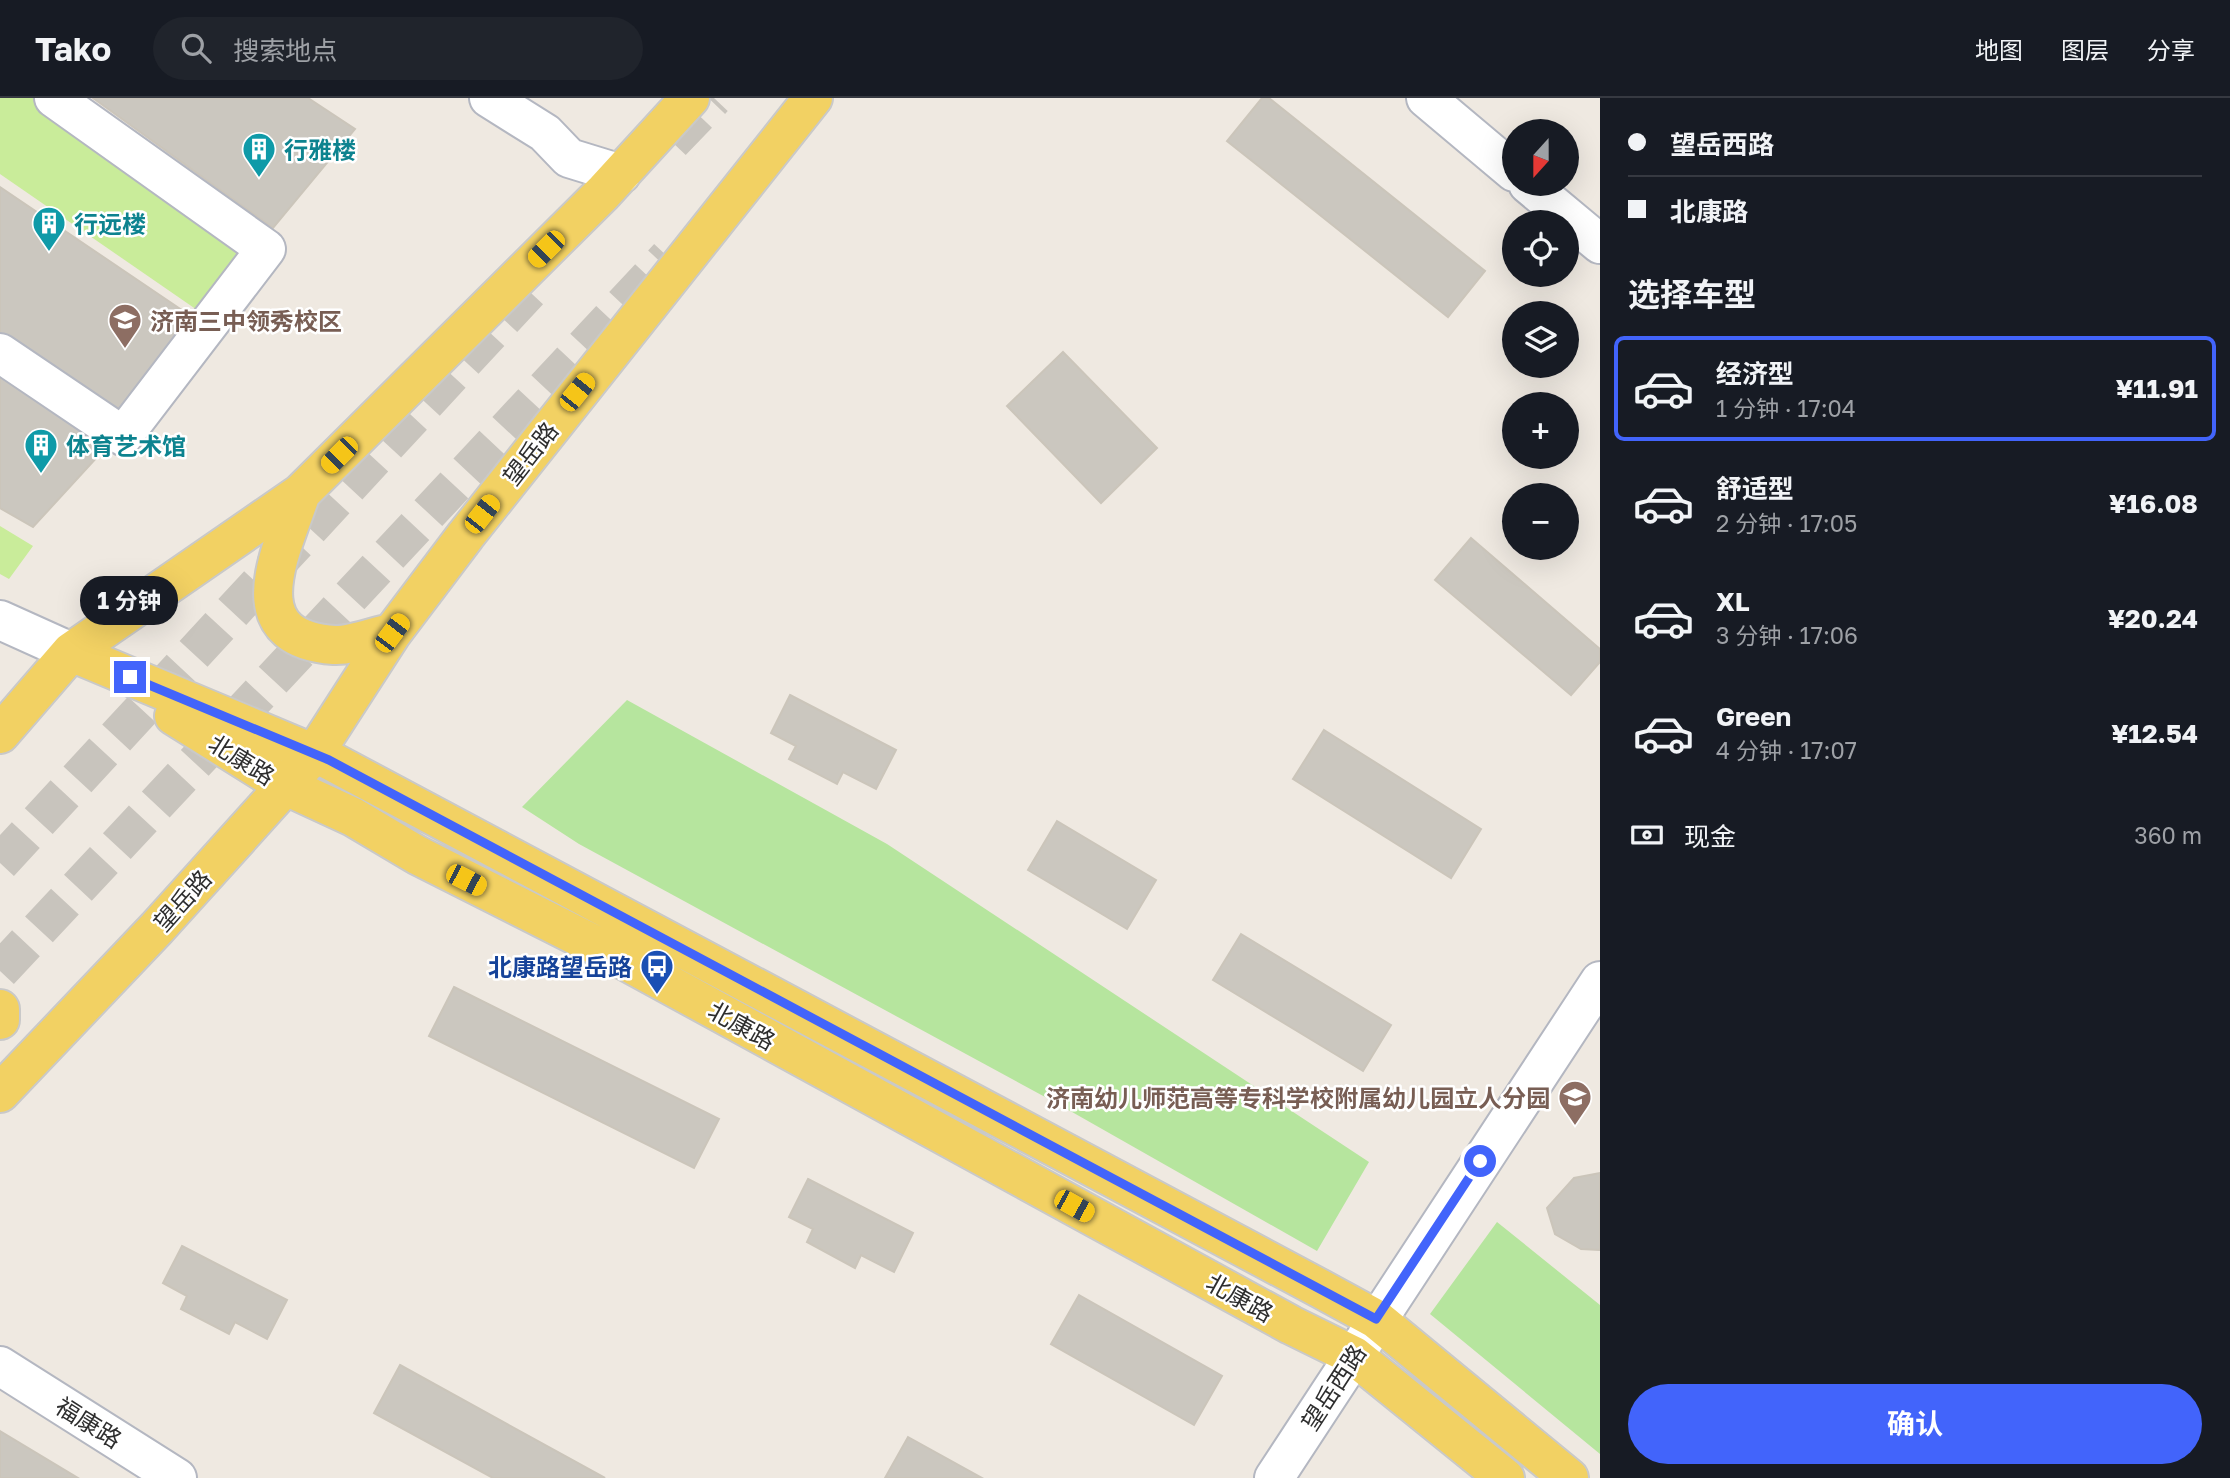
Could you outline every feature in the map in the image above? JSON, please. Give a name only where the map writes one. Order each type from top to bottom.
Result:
[{"type":"main road","points":[[0,734],[71,652],[301,493],[621,174],[691,98]]},
{"type":"main road","name":"望岳路","points":[[0,1093],[157,929],[314,754],[392,633],[577,392],[813,98]]},
{"type":"main road","points":[[301,493],[272,576],[273,610],[291,634],[335,645],[392,633]]},
{"type":"main road","name":"北康路","points":[[71,652],[314,754],[502,851],[1376,1319],[1569,1478]]},
{"type":"main road","name":"北康路","points":[[71,652],[286,786],[353,817],[417,855],[613,954],[1279,1319],[1354,1356],[1505,1478]]},
{"type":"main road","points":[[0,1009],[0,1020]]},
{"type":"street","points":[[0,353],[123,436],[266,249],[54,98]]},
{"type":"street","points":[[489,98],[545,133],[569,158],[621,174]]},
{"type":"street","points":[[1426,98],[1502,162]]},
{"type":"street","points":[[1542,196],[1600,244]]},
{"type":"street","points":[[0,620],[71,652]]},
{"type":"street","name":"望岳西路","points":[[1273,1478],[1600,981]]},
{"type":"street","name":"福康路","points":[[0,1366],[177,1478]]},
{"type":"green space","points":[[0,98],[38,98],[253,252],[200,312],[0,174]]},
{"type":"green space","points":[[0,526],[33,546],[9,579],[0,574]]},
{"type":"green space","points":[[627,700],[887,844],[1369,1162],[1317,1251],[1058,1104],[579,844],[522,807]]},
{"type":"green space","points":[[1497,1222],[1600,1305],[1600,1454],[1430,1314]]},
{"type":"building","name":"行雅楼","points":[[93,98],[308,98],[355,129],[273,228]]},
{"type":"building","points":[[1262,98],[1269,98],[1485,271],[1448,317],[1227,141]]},
{"type":"building","name":"行远楼","points":[[0,187],[195,319],[122,421],[0,341]]},
{"type":"building","points":[[1063,352],[1157,448],[1101,503],[1007,406]]},
{"type":"building","name":"体育艺术馆","points":[[0,369],[111,442],[33,527],[0,508]]},
{"type":"building","points":[[1471,538],[1600,649],[1600,662],[1571,695],[1435,580]]},
{"type":"building","points":[[790,695],[896,750],[876,789],[843,772],[837,784],[789,759],[796,746],[771,733]]},
{"type":"building","points":[[1324,730],[1481,829],[1451,878],[1293,779]]},
{"type":"building","points":[[1057,821],[1156,880],[1127,929],[1028,870]]},
{"type":"building","points":[[1241,934],[1391,1025],[1363,1071],[1213,980]]},
{"type":"building","points":[[454,987],[719,1119],[694,1168],[429,1036]]},
{"type":"building","points":[[1600,1173],[1600,1250],[1581,1249],[1555,1234],[1547,1208],[1574,1178]]},
{"type":"building","points":[[808,1179],[913,1233],[894,1272],[861,1255],[855,1268],[807,1242],[813,1229],[789,1217]]},
{"type":"building","points":[[182,1246],[287,1300],[267,1339],[235,1322],[229,1334],[181,1309],[187,1296],[163,1283]]},
{"type":"building","points":[[1079,1295],[1222,1376],[1194,1425],[1051,1344]]},
{"type":"building","points":[[400,1365],[605,1478],[493,1478],[374,1413]]},
{"type":"building","points":[[0,1431],[78,1478],[0,1478]]},
{"type":"building","points":[[908,1437],[982,1478],[885,1478]]},
{"type":"tunnel","points":[[672,142],[714,98]]},
{"type":"tunnel","points":[[0,971],[668,257]]},
{"type":"tunnel","points":[[0,863],[533,287]]},
{"type":"place","name":"行雅楼","points":[[259,179]]},
{"type":"place","name":"行远楼","points":[[49,253]]},
{"type":"place","name":"济南三中领秀校区","points":[[125,350]]},
{"type":"place","name":"体育艺术馆","points":[[41,475]]},
{"type":"place","name":"北康路望岳路","points":[[657,996]]},
{"type":"place","name":"济南幼儿师范高等专科学校附属幼儿园立人分园","points":[[1575,1127]]},
{"type":"route","points":[[130,677],[329,760],[1376,1319],[1480,1161]]}]
